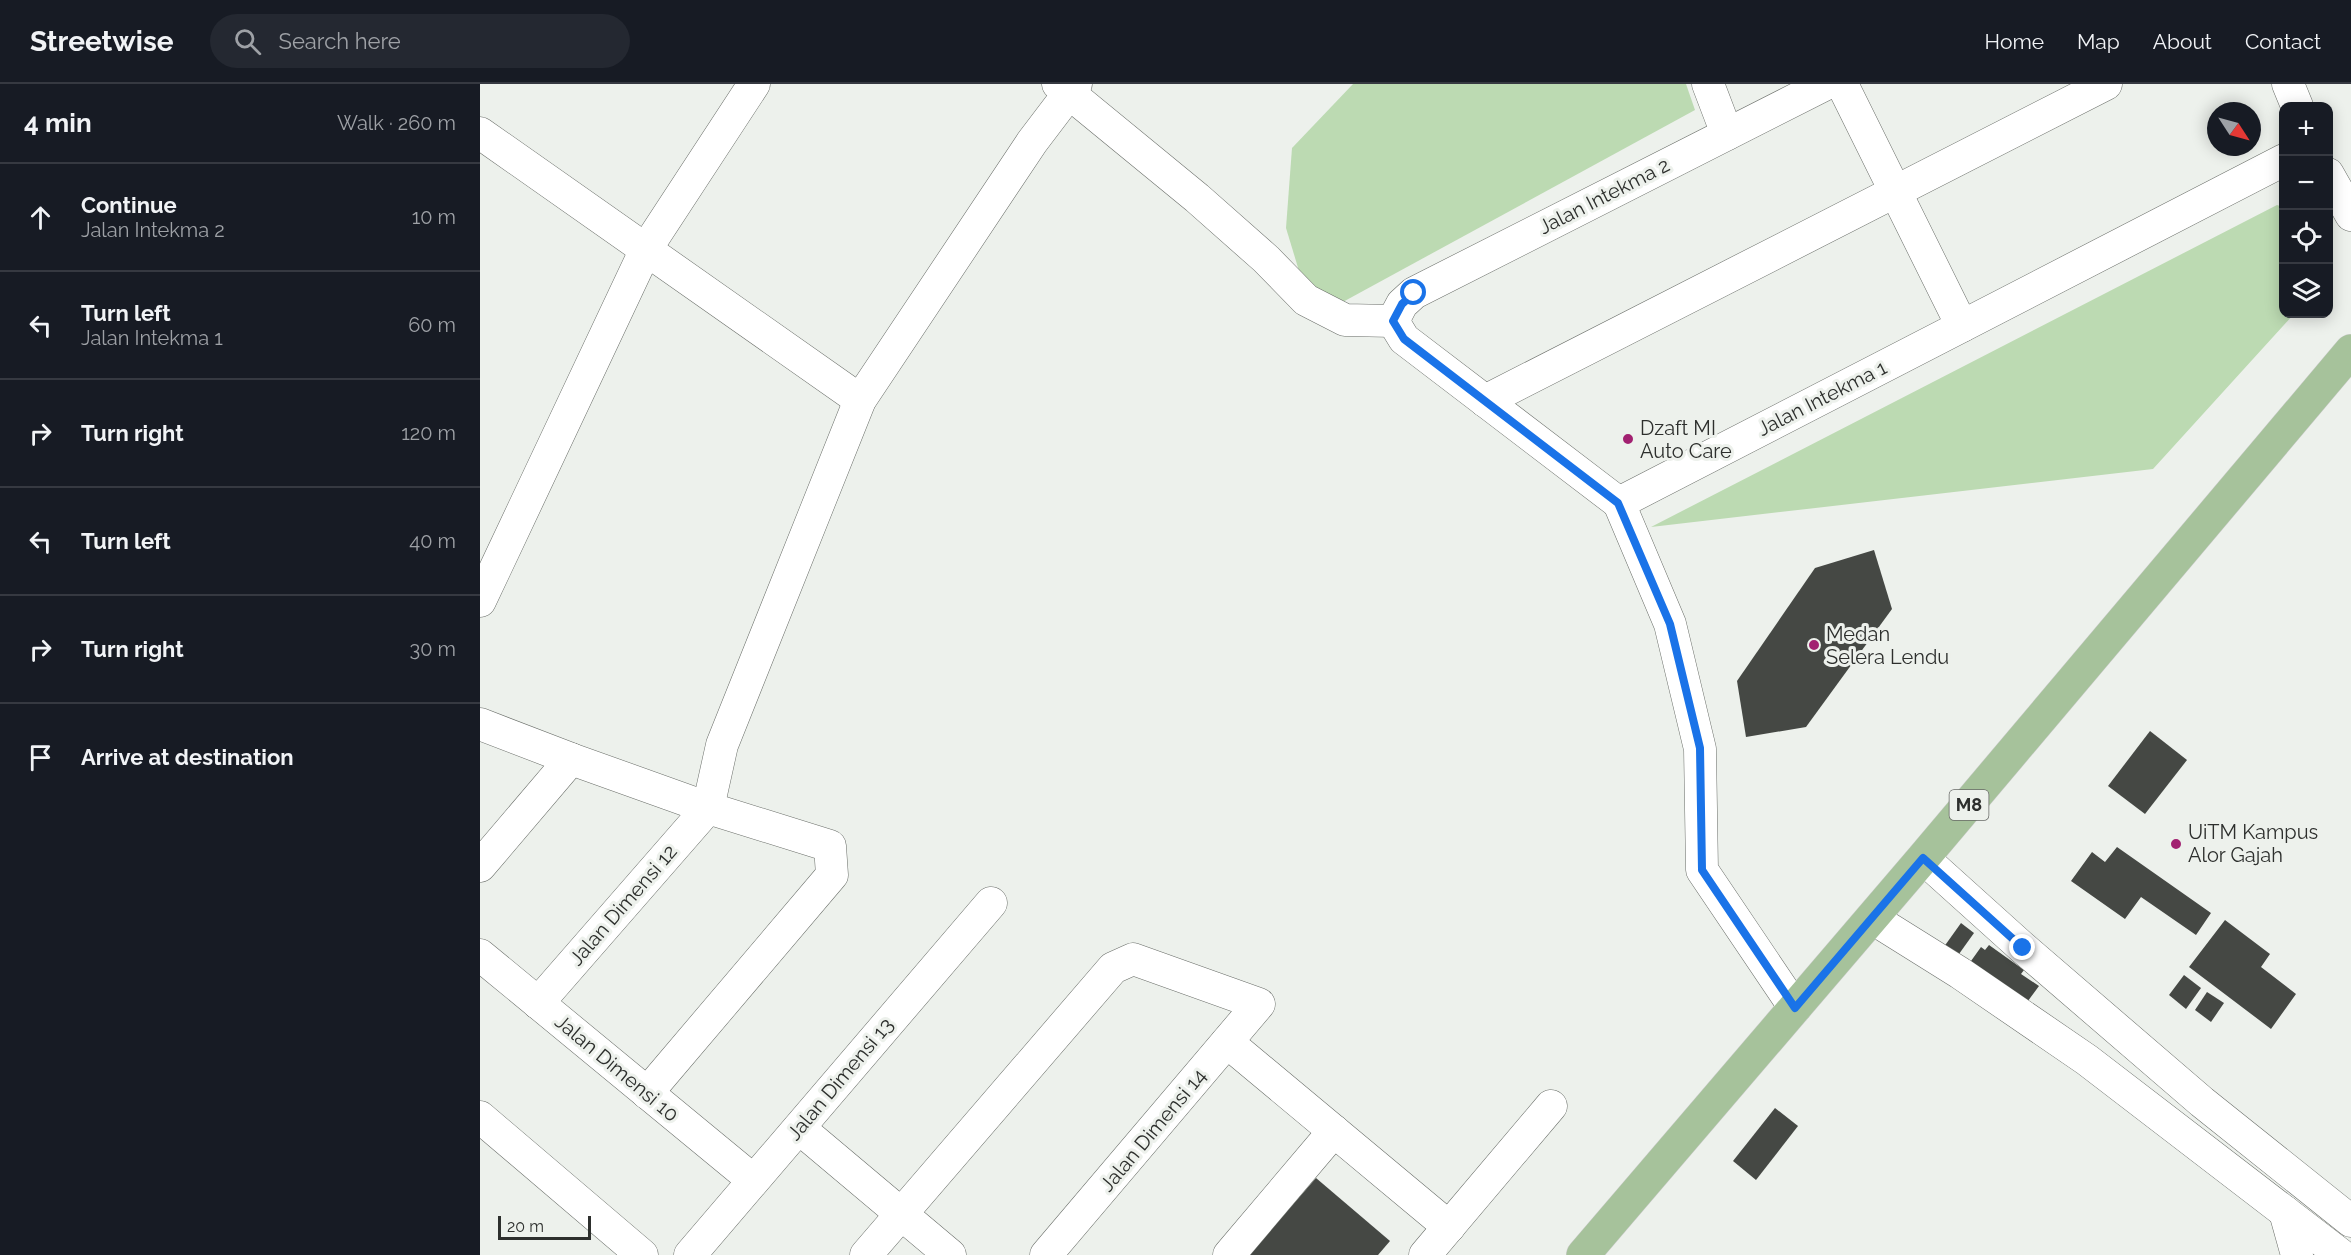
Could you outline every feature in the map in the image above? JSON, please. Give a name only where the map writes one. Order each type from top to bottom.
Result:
[{"type":"main road","name":"M8","points":[[1583,1255],[1923,858],[2351,351]]},
{"type":"street","points":[[480,601],[646,249],[754,84]]},
{"type":"street","points":[[1708,84],[1727,134]]},
{"type":"street","name":"Jalan Intekma 2","points":[[1393,321],[1402,304],[1414,293],[1826,84]]},
{"type":"street","points":[[1842,84],[1962,326]]},
{"type":"street","points":[[1485,401],[2106,84]]},
{"type":"street","points":[[2288,84],[2295,102]]},
{"type":"street","points":[[708,808],[722,745],[860,400],[1068,87],[1266,259],[1306,300],[1345,320],[1393,321],[1404,339],[1618,503],[1670,624],[1700,748],[1702,870],[1795,1008]]},
{"type":"street","points":[[480,132],[860,400]]},
{"type":"street","name":"Jalan Intekma 1","points":[[1618,503],[2279,162]]},
{"type":"street","points":[[2333,183],[2351,215]]},
{"type":"street","points":[[480,724],[708,808],[830,846],[832,875],[647,1093]]},
{"type":"street","points":[[480,866],[571,759]]},
{"type":"street","name":"Jalan Dimensi 12","points":[[538,1003],[708,808]]},
{"type":"street","points":[[1923,858],[2023,948],[2202,1101],[2351,1221]]},
{"type":"street","name":"Jalan Dimensi 13","points":[[690,1255],[991,903]]},
{"type":"street","points":[[1872,918],[1960,973],[2087,1060],[2341,1255]]},
{"type":"street","name":"Jalan Dimensi 10","points":[[480,955],[753,1180]]},
{"type":"street","name":"Jalan Dimensi 14","points":[[901,1214],[1113,968],[1133,959],[1259,1004],[1046,1255]]},
{"type":"street","points":[[1227,1042],[1449,1227]]},
{"type":"street","points":[[1425,1255],[1551,1106]]},
{"type":"street","points":[[480,1117],[642,1255]]},
{"type":"street","points":[[799,1128],[950,1255]]},
{"type":"street","points":[[1229,1255],[1334,1131]]},
{"type":"street","points":[[2285,1212],[2297,1255]]},
{"type":"street","points":[[866,1255],[901,1214]]},
{"type":"green space","points":[[1353,84],[1686,84],[1695,110],[1330,309],[1306,294],[1286,228],[1292,148]]},
{"type":"green space","points":[[2279,206],[2279,318],[2290,318],[2153,469],[1651,527]]},
{"type":"building","name":"Medan Selera Lendu","points":[[1874,550],[1892,609],[1806,727],[1746,737],[1737,681],[1815,568]]},
{"type":"building","points":[[2150,731],[2187,760],[2145,814],[2108,786]]},
{"type":"building","points":[[2117,847],[2211,913],[2196,935],[2141,897],[2125,919],[2071,881],[2092,852],[2105,862]]},
{"type":"building","points":[[2225,920],[2270,954],[2261,967],[2296,994],[2271,1029],[2189,967]]},
{"type":"building","points":[[1961,923],[1974,933],[1954,961],[1941,951]]},
{"type":"building","points":[[1989,945],[2024,970],[2021,974],[2039,986],[2025,1005],[1966,968],[1981,947],[1985,950]]},
{"type":"building","points":[[2184,975],[2201,988],[2186,1009],[2169,995]]},
{"type":"building","points":[[2207,992],[2224,1003],[2211,1022],[2195,1010]]},
{"type":"building","points":[[1775,1108],[1798,1126],[1756,1180],[1733,1161]]},
{"type":"building","points":[[1316,1178],[1390,1241],[1378,1255],[1249,1255]]},
{"type":"place","name":"Dzaft MI Auto Care","points":[[1628,439]]},
{"type":"place","name":"Medan Selera Lendu","points":[[1814,645]]},
{"type":"place","name":"UiTM Kampus Alor Gajah","points":[[2176,844]]},
{"type":"route","points":[[1414,293],[1402,304],[1393,321],[1404,339],[1618,503],[1670,624],[1700,748],[1702,870],[1795,1008],[1923,858],[2023,948]]}]
